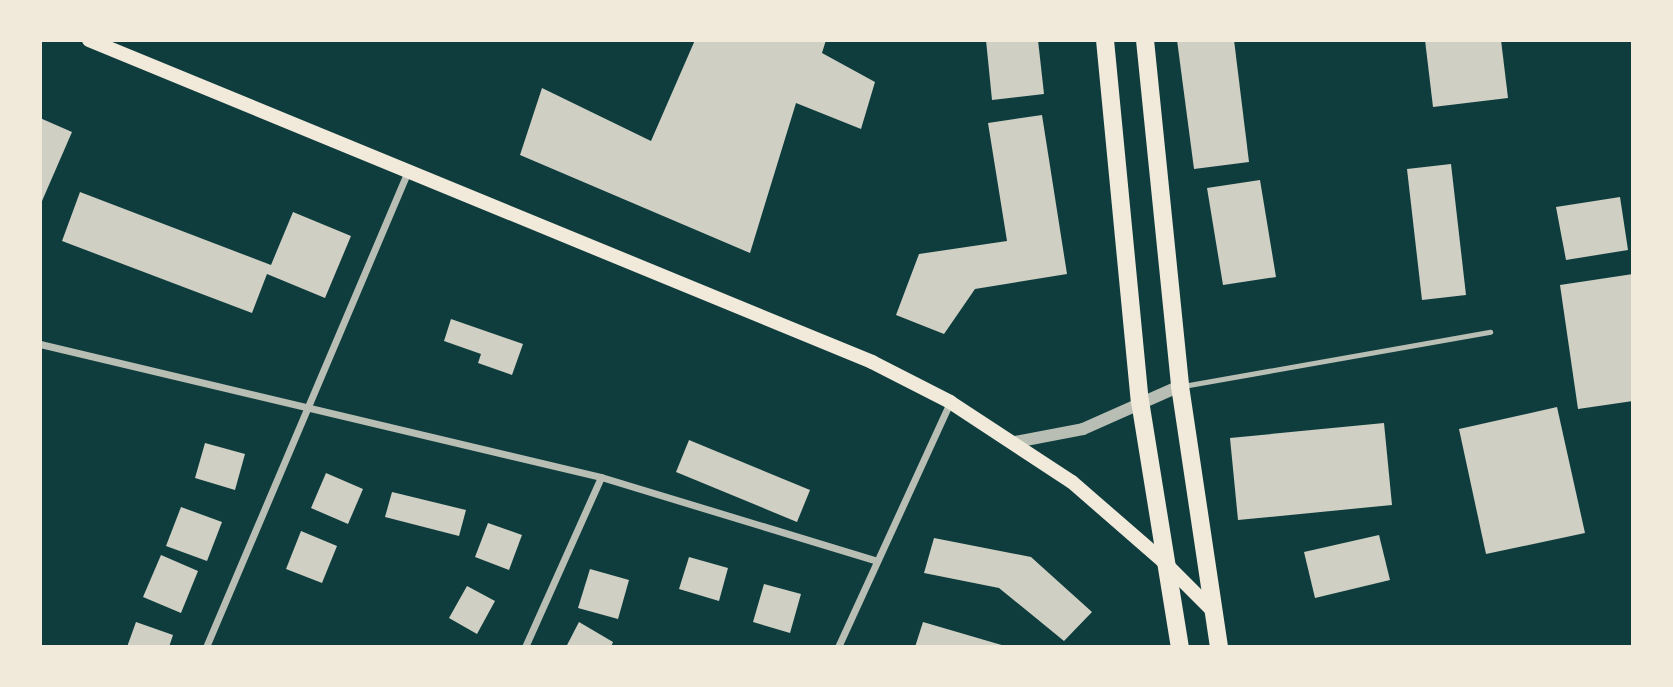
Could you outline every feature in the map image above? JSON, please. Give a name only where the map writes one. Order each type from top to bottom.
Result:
[{"type":"main road","points":[[89,40],[872,362],[950,402],[1015,442],[1072,482],[1163,561],[1213,611]]},
{"type":"main road","points":[[1105,40],[1140,401],[1163,561],[1180,647]]},
{"type":"main road","points":[[1145,40],[1180,386],[1219,647]]},
{"type":"street","points":[[206,647],[408,171]]},
{"type":"street","points":[[40,344],[601,477],[875,560]]},
{"type":"street","points":[[1015,442],[1083,429],[1140,401],[1180,386]]},
{"type":"street","points":[[838,647],[875,560],[950,402]]},
{"type":"street","points":[[524,647],[601,477]]},
{"type":"lane","points":[[1180,386],[1490,332]]},
{"type":"building","points":[[695,40],[826,40],[822,53],[875,82],[861,129],[796,103],[750,253],[520,155],[542,88],[651,141]]},
{"type":"building","points":[[986,40],[1038,40],[1044,94],[992,100]]},
{"type":"building","points":[[1177,40],[1234,40],[1249,162],[1194,169]]},
{"type":"building","points":[[1425,40],[1501,40],[1508,98],[1433,107]]},
{"type":"building","points":[[1042,115],[1067,274],[975,289],[944,334],[896,315],[919,254],[1007,241],[988,123]]},
{"type":"building","points":[[40,118],[72,132],[42,201],[40,200]]},
{"type":"building","points":[[1451,164],[1466,295],[1422,300],[1407,169]]},
{"type":"building","points":[[1260,180],[1276,277],[1223,285],[1207,188]]},
{"type":"building","points":[[80,192],[271,265],[293,212],[351,236],[325,298],[267,274],[252,313],[62,241]]},
{"type":"building","points":[[1620,197],[1628,250],[1566,260],[1556,207]]},
{"type":"building","points":[[1633,274],[1633,401],[1578,409],[1560,285]]},
{"type":"building","points":[[451,319],[523,344],[512,375],[478,363],[481,354],[444,341]]},
{"type":"building","points":[[1557,407],[1585,533],[1486,554],[1459,429]]},
{"type":"building","points":[[1384,423],[1392,505],[1238,520],[1230,438]]},
{"type":"building","points":[[689,440],[810,490],[797,522],[676,472]]},
{"type":"building","points":[[205,443],[245,454],[235,490],[195,478]]},
{"type":"building","points":[[326,473],[363,489],[348,524],[311,508]]},
{"type":"building","points":[[392,492],[466,510],[459,536],[385,517]]},
{"type":"building","points":[[181,507],[222,522],[207,561],[166,546]]},
{"type":"building","points":[[488,523],[522,535],[509,570],[475,557]]},
{"type":"building","points":[[301,531],[337,546],[322,583],[286,569]]},
{"type":"building","points":[[1379,535],[1390,580],[1315,598],[1304,552]]},
{"type":"building","points":[[934,538],[1031,557],[1092,612],[1064,641],[999,588],[924,573]]},
{"type":"building","points":[[161,555],[198,571],[181,613],[143,597]]},
{"type":"building","points":[[689,557],[728,568],[719,601],[679,589]]},
{"type":"building","points":[[590,569],[629,580],[618,619],[578,608]]},
{"type":"building","points":[[764,584],[801,594],[790,633],[753,622]]},
{"type":"building","points":[[467,586],[495,601],[477,634],[449,618]]},
{"type":"building","points":[[136,622],[173,635],[169,647],[127,647]]},
{"type":"building","points":[[579,622],[613,642],[611,647],[566,647]]},
{"type":"building","points":[[923,622],[1005,646],[1005,647],[915,647]]}]
